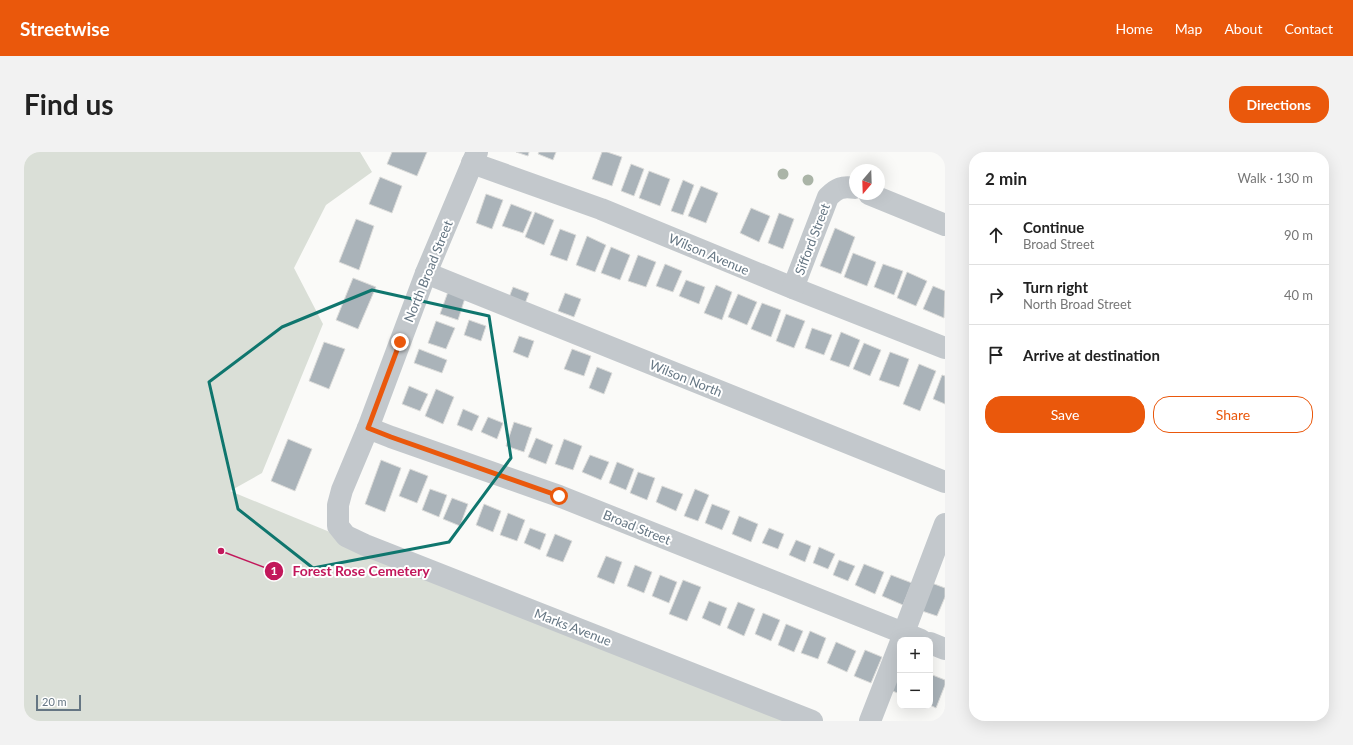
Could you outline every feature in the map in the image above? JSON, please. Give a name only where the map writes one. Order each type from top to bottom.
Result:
[{"type":"street","name":"North Broad Street","points":[[338,526],[338,505],[342,490],[368,428],[426,273],[474,158]]},
{"type":"street","name":"Wilson Avenue","points":[[474,158],[793,288],[945,348]]},
{"type":"street","name":"Sifford Street","points":[[793,288],[828,197],[844,189]]},
{"type":"street","points":[[884,200],[945,225]]},
{"type":"street","name":"Wilson North","points":[[426,273],[945,482]]},
{"type":"street","name":"Broad Street","points":[[368,428],[559,496],[902,637]]},
{"type":"street","points":[[908,637],[945,524]]},
{"type":"street","name":"Marks Avenue","points":[[338,526],[346,536],[365,545],[812,721]]},
{"type":"street","points":[[933,644],[945,649]]},
{"type":"street","points":[[870,721],[897,661]]},
{"type":"highlighted area","points":[[372,290],[489,316],[511,458],[449,542],[313,568],[238,509],[209,382],[282,327]]},
{"type":"shaded area","points":[[24,152],[360,152],[372,172],[326,205],[294,268],[323,324],[262,473],[230,491],[790,721],[24,721]]},
{"type":"building","points":[[392,152],[427,152],[417,176],[387,164]]},
{"type":"building","points":[[516,152],[529,152],[528,156]]},
{"type":"building","points":[[539,152],[556,152],[553,160],[538,154]]},
{"type":"building","points":[[602,152],[607,152],[622,157],[612,186],[592,179]]},
{"type":"building","points":[[631,164],[644,169],[634,196],[621,191]]},
{"type":"building","points":[[649,171],[670,179],[660,206],[639,198]]},
{"type":"building","points":[[380,177],[402,186],[392,213],[369,204]]},
{"type":"building","points":[[683,180],[694,185],[683,215],[671,211]]},
{"type":"building","points":[[701,186],[718,193],[706,223],[688,216]]},
{"type":"building","points":[[486,194],[503,200],[492,229],[476,223]]},
{"type":"building","points":[[511,204],[532,212],[523,233],[502,226]]},
{"type":"building","points":[[751,208],[770,216],[759,242],[740,233]]},
{"type":"building","points":[[535,212],[554,220],[544,245],[525,237]]},
{"type":"building","points":[[779,213],[794,219],[783,249],[768,243]]},
{"type":"building","points":[[356,219],[374,226],[359,270],[339,262]]},
{"type":"building","points":[[835,228],[855,237],[841,274],[820,266]]},
{"type":"building","points":[[560,229],[576,235],[567,261],[550,255]]},
{"type":"building","points":[[587,236],[606,245],[595,272],[576,265]]},
{"type":"building","points":[[611,247],[630,255],[620,280],[601,273]]},
{"type":"building","points":[[853,253],[876,262],[867,286],[844,277]]},
{"type":"building","points":[[638,255],[656,262],[646,287],[628,281]]},
{"type":"building","points":[[665,264],[682,271],[673,292],[656,286]]},
{"type":"building","points":[[883,264],[903,271],[894,295],[874,287]]},
{"type":"building","points":[[907,272],[927,281],[916,306],[897,298]]},
{"type":"building","points":[[353,278],[376,287],[358,329],[336,320]]},
{"type":"building","points":[[686,280],[705,287],[699,304],[679,296]]},
{"type":"building","points":[[716,285],[732,292],[722,320],[704,313]]},
{"type":"building","points":[[933,286],[945,291],[944,318],[923,309]]},
{"type":"building","points":[[513,287],[529,293],[524,306],[508,300]]},
{"type":"building","points":[[449,289],[466,295],[458,320],[440,314]]},
{"type":"building","points":[[565,293],[581,299],[574,317],[558,311]]},
{"type":"building","points":[[738,294],[757,302],[747,325],[728,317]]},
{"type":"building","points":[[762,303],[781,310],[771,337],[751,329]]},
{"type":"building","points":[[786,314],[805,321],[794,348],[776,341]]},
{"type":"building","points":[[469,320],[486,326],[481,341],[464,335]]},
{"type":"building","points":[[436,321],[455,328],[446,349],[428,343]]},
{"type":"building","points":[[812,328],[832,335],[824,355],[805,348]]},
{"type":"building","points":[[841,332],[860,340],[849,367],[830,360]]},
{"type":"building","points":[[519,336],[534,341],[528,358],[513,352]]},
{"type":"building","points":[[324,342],[345,349],[329,389],[309,381]]},
{"type":"building","points":[[864,343],[881,350],[870,376],[853,369]]},
{"type":"building","points":[[419,349],[447,360],[442,373],[414,363]]},
{"type":"building","points":[[572,349],[591,356],[584,376],[564,369]]},
{"type":"building","points":[[890,352],[909,359],[899,387],[879,380]]},
{"type":"building","points":[[919,364],[936,371],[920,411],[903,404]]},
{"type":"building","points":[[597,367],[612,373],[604,394],[589,388]]},
{"type":"building","points":[[942,375],[945,376],[945,404],[933,399]]},
{"type":"building","points":[[409,386],[428,394],[420,411],[402,404]]},
{"type":"building","points":[[436,389],[454,397],[443,424],[425,416]]},
{"type":"building","points":[[463,409],[479,416],[472,431],[457,425]]},
{"type":"building","points":[[488,417],[503,423],[497,439],[481,432]]},
{"type":"building","points":[[514,422],[532,428],[524,452],[506,446]]},
{"type":"building","points":[[536,438],[553,445],[546,464],[528,457]]},
{"type":"building","points":[[288,439],[312,449],[295,491],[271,481]]},
{"type":"building","points":[[564,439],[582,446],[573,470],[555,464]]},
{"type":"building","points":[[590,455],[609,462],[601,480],[582,472]]},
{"type":"building","points":[[381,460],[401,468],[385,512],[365,504]]},
{"type":"building","points":[[617,462],[634,469],[626,490],[609,483]]},
{"type":"building","points":[[410,469],[428,476],[417,503],[399,496]]},
{"type":"building","points":[[638,472],[655,478],[647,500],[630,493]]},
{"type":"building","points":[[662,486],[683,494],[676,511],[656,502]]},
{"type":"building","points":[[430,489],[447,495],[439,517],[422,510]]},
{"type":"building","points":[[695,489],[709,495],[698,521],[684,516]]},
{"type":"building","points":[[452,498],[468,504],[460,526],[443,519]]},
{"type":"building","points":[[484,504],[501,511],[493,532],[476,525]]},
{"type":"building","points":[[712,504],[730,511],[722,530],[705,523]]},
{"type":"building","points":[[508,513],[525,520],[517,541],[500,535]]},
{"type":"building","points":[[739,516],[758,524],[751,542],[732,534]]},
{"type":"building","points":[[530,528],[546,534],[540,550],[524,543]]},
{"type":"building","points":[[769,528],[784,534],[778,549],[762,543]]},
{"type":"building","points":[[555,534],[572,541],[563,562],[546,556]]},
{"type":"building","points":[[796,540],[811,546],[805,562],[789,555]]},
{"type":"building","points":[[819,547],[835,554],[828,569],[813,563]]},
{"type":"building","points":[[606,556],[622,562],[614,584],[597,577]]},
{"type":"building","points":[[839,560],[855,566],[848,581],[833,575]]},
{"type":"building","points":[[864,564],[884,572],[875,594],[855,585]]},
{"type":"building","points":[[635,565],[652,572],[644,593],[627,586]]},
{"type":"building","points":[[660,575],[677,582],[669,603],[652,596]]},
{"type":"building","points":[[891,575],[912,583],[903,605],[882,596]]},
{"type":"building","points":[[683,580],[701,587],[687,621],[669,614]]},
{"type":"building","points":[[929,582],[945,588],[945,597],[937,616],[919,610]]},
{"type":"building","points":[[709,601],[727,608],[720,626],[702,618]]},
{"type":"building","points":[[738,602],[755,609],[744,636],[727,628]]},
{"type":"building","points":[[763,613],[780,620],[771,641],[755,634]]},
{"type":"building","points":[[786,624],[803,631],[794,652],[778,645]]},
{"type":"building","points":[[810,631],[826,638],[818,659],[801,653]]},
{"type":"building","points":[[836,642],[856,651],[847,672],[827,663]]},
{"type":"building","points":[[865,650],[882,657],[871,683],[854,676]]},
{"type":"building","points":[[897,668],[897,693],[885,688]]},
{"type":"building","points":[[933,675],[945,680],[945,685],[936,708],[933,706]]},
{"type":"place","name":"Forest Rose Cemetery","points":[[221,551]]},
{"type":"route","points":[[400,342],[368,428],[559,496]]}]
